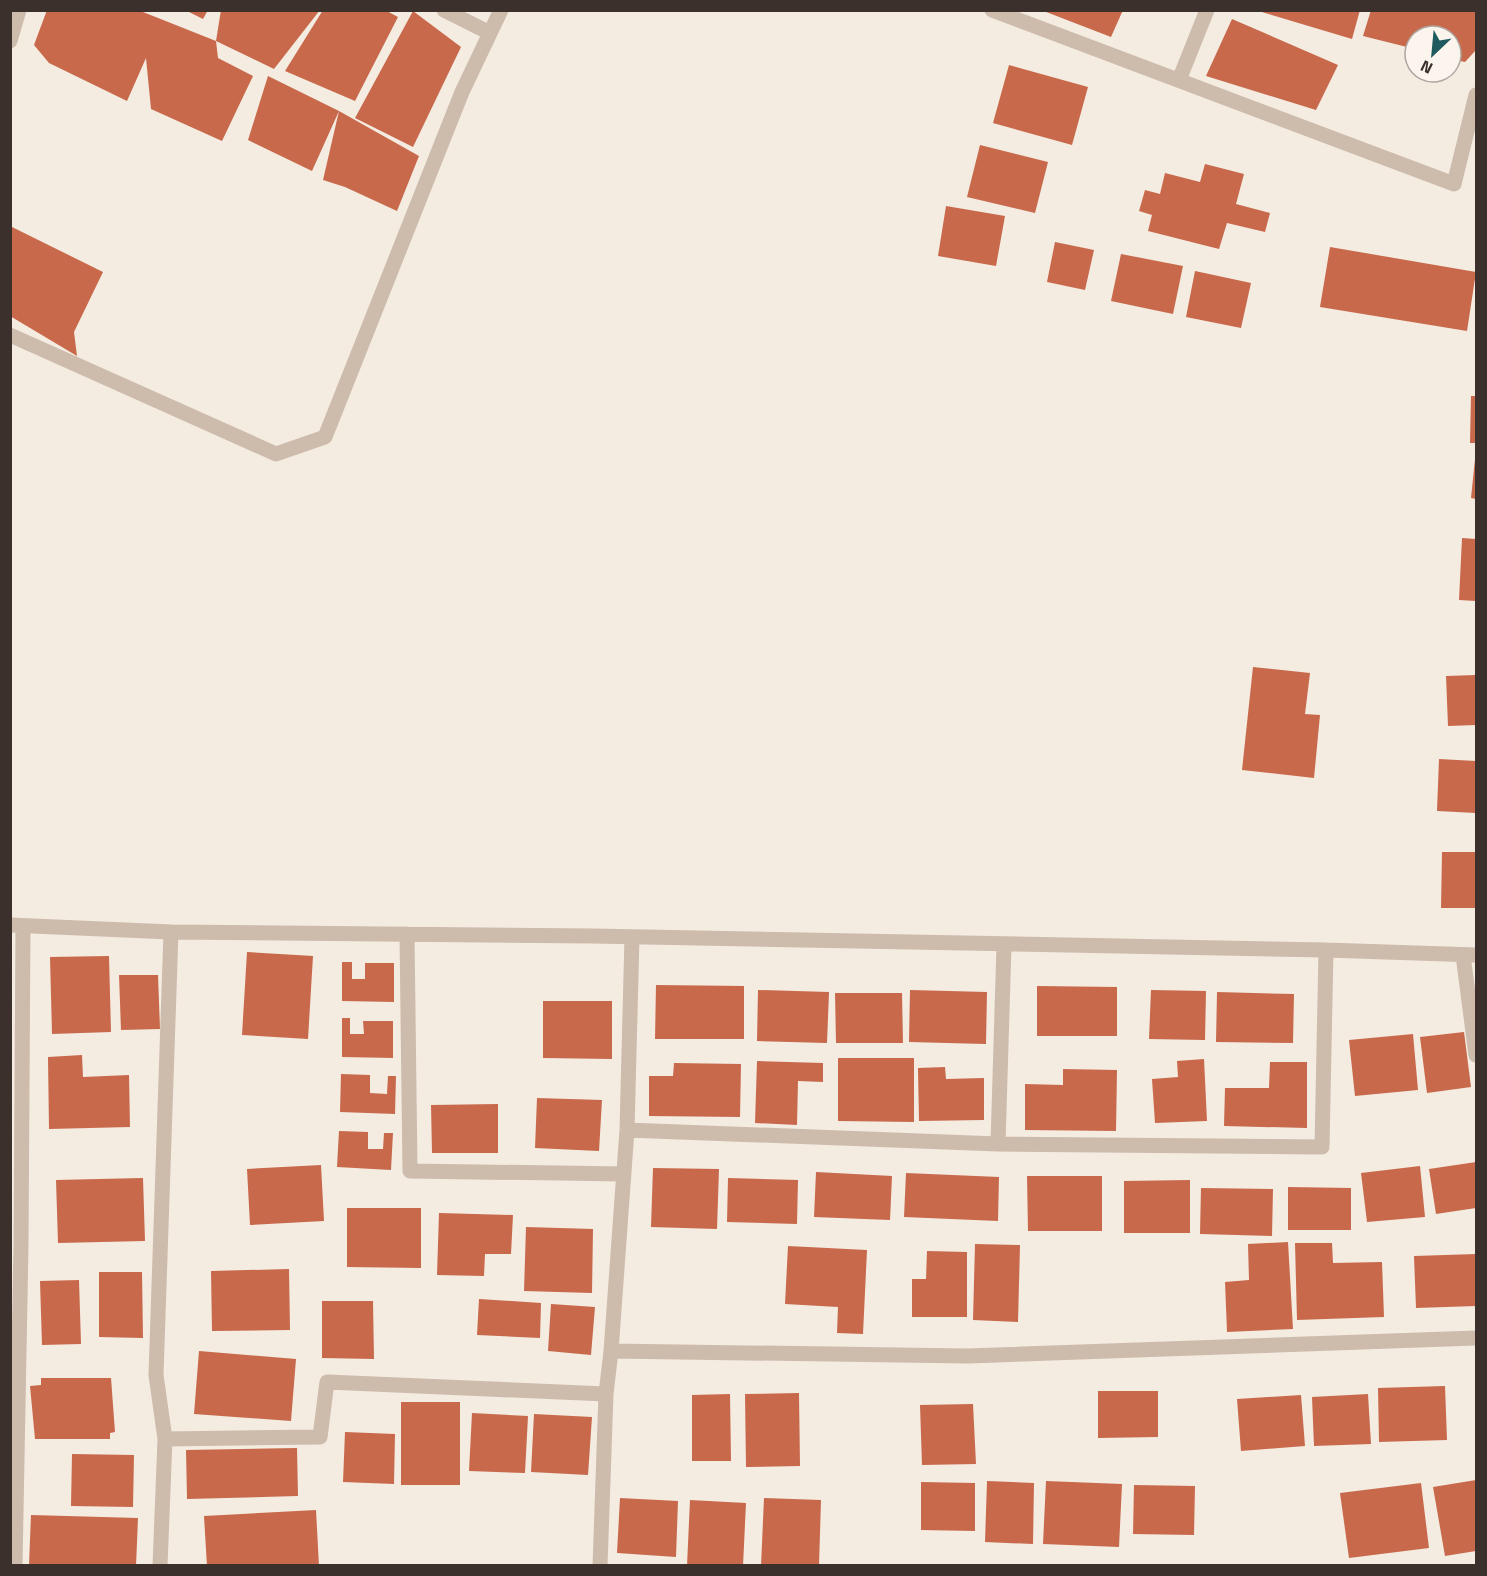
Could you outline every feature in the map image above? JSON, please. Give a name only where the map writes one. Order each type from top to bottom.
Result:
[{"type":"street","points":[[10,40],[19,10]]},
{"type":"street","points":[[444,10],[490,33]]},
{"type":"street","points":[[10,335],[276,454],[325,437],[462,92],[501,10]]},
{"type":"street","points":[[992,10],[1454,184],[1476,95]]},
{"type":"street","points":[[1179,80],[1207,10]]},
{"type":"street","points":[[15,1566],[17,925],[171,932],[632,937],[1326,950],[1469,955],[1476,1055]]},
{"type":"street","points":[[160,1566],[165,1439],[156,1375],[171,932]]},
{"type":"street","points":[[406,934],[410,1171],[624,1174]]},
{"type":"street","points":[[600,1566],[606,1394],[627,1130],[632,937]]},
{"type":"street","points":[[998,1144],[1004,945]]},
{"type":"street","points":[[627,1130],[998,1144],[1323,1147],[1326,950]]},
{"type":"street","points":[[611,1351],[968,1356],[1476,1338]]},
{"type":"street","points":[[165,1439],[320,1437],[327,1382],[606,1394]]},
{"type":"building","points":[[47,10],[138,10],[216,41],[218,58],[253,76],[222,141],[151,109],[146,58],[127,101],[49,63],[34,45]]},
{"type":"building","points":[[185,10],[208,10],[203,19]]},
{"type":"building","points":[[221,10],[320,10],[274,69],[216,41]]},
{"type":"building","points":[[323,10],[385,10],[398,17],[355,101],[285,71]]},
{"type":"building","points":[[1041,10],[1123,10],[1111,37]]},
{"type":"building","points":[[1255,10],[1360,10],[1352,39]]},
{"type":"building","points":[[1371,10],[1476,10],[1476,50],[1465,62],[1463,62],[1463,24],[1403,24],[1403,46],[1363,36]]},
{"type":"building","points":[[413,11],[461,47],[413,147],[355,118]]},
{"type":"building","points":[[1232,19],[1338,65],[1316,110],[1206,76]]},
{"type":"building","points":[[1009,65],[1088,87],[1072,145],[993,123]]},
{"type":"building","points":[[268,76],[339,111],[312,171],[248,140]]},
{"type":"building","points":[[339,111],[419,156],[397,211],[345,187],[323,180]]},
{"type":"building","points":[[980,145],[1048,162],[1035,213],[967,197]]},
{"type":"building","points":[[1205,164],[1244,174],[1236,204],[1270,213],[1265,232],[1227,223],[1219,249],[1148,231],[1152,215],[1139,211],[1145,190],[1160,194],[1165,173],[1200,182]]},
{"type":"building","points":[[946,206],[1005,216],[996,266],[938,256]]},
{"type":"building","points":[[10,226],[103,272],[74,332],[77,356],[10,316]]},
{"type":"building","points":[[1055,242],[1094,250],[1085,290],[1047,282]]},
{"type":"building","points":[[1330,247],[1476,272],[1467,331],[1320,307]]},
{"type":"building","points":[[1121,254],[1183,266],[1173,314],[1111,301]]},
{"type":"building","points":[[1195,271],[1251,283],[1241,328],[1186,317]]},
{"type":"building","points":[[1471,396],[1476,396],[1476,443],[1470,443]]},
{"type":"building","points":[[1476,459],[1476,499],[1471,498]]},
{"type":"building","points":[[1462,538],[1476,539],[1476,601],[1459,600]]},
{"type":"building","points":[[1253,667],[1310,673],[1305,714],[1320,715],[1314,778],[1242,770]]},
{"type":"building","points":[[1476,675],[1476,725],[1448,726],[1446,676]]},
{"type":"building","points":[[1439,759],[1476,761],[1476,813],[1437,811]]},
{"type":"building","points":[[1442,852],[1476,852],[1476,908],[1441,908]]},
{"type":"building","points":[[247,952],[313,956],[308,1039],[242,1035]]},
{"type":"building","points":[[109,956],[111,1032],[52,1034],[50,957]]},
{"type":"building","points":[[342,962],[352,962],[352,979],[365,979],[365,963],[394,963],[394,1002],[342,1001]]},
{"type":"building","points":[[119,975],[158,975],[160,1029],[121,1030]]},
{"type":"building","points":[[656,985],[744,986],[744,1039],[655,1039]]},
{"type":"building","points":[[1037,986],[1117,987],[1117,1036],[1037,1036]]},
{"type":"building","points":[[758,990],[829,992],[827,1043],[757,1041]]},
{"type":"building","points":[[910,990],[987,992],[986,1044],[909,1042]]},
{"type":"building","points":[[1151,990],[1206,991],[1205,1040],[1149,1039]]},
{"type":"building","points":[[1217,992],[1294,994],[1293,1043],[1216,1042]]},
{"type":"building","points":[[835,993],[902,993],[903,1043],[836,1043]]},
{"type":"building","points":[[543,1001],[612,1001],[612,1059],[543,1058]]},
{"type":"building","points":[[342,1018],[350,1018],[350,1034],[364,1034],[363,1021],[393,1021],[393,1058],[342,1057]]},
{"type":"building","points":[[1464,1032],[1471,1087],[1427,1093],[1420,1037]]},
{"type":"building","points":[[1413,1034],[1418,1090],[1355,1096],[1349,1040]]},
{"type":"building","points":[[82,1055],[83,1077],[129,1075],[130,1127],[49,1129],[48,1057]]},
{"type":"building","points":[[838,1058],[914,1058],[914,1122],[838,1121]]},
{"type":"building","points":[[1204,1059],[1207,1121],[1155,1123],[1152,1079],[1178,1077],[1177,1061]]},
{"type":"building","points":[[757,1061],[823,1063],[823,1082],[798,1081],[797,1125],[755,1123]]},
{"type":"building","points":[[1270,1062],[1307,1062],[1307,1128],[1224,1126],[1225,1088],[1269,1088]]},
{"type":"building","points":[[674,1063],[741,1064],[740,1117],[649,1116],[649,1076],[673,1076]]},
{"type":"building","points":[[945,1067],[946,1079],[984,1078],[984,1120],[919,1121],[918,1068]]},
{"type":"building","points":[[1063,1069],[1117,1070],[1116,1131],[1025,1130],[1025,1084],[1063,1085]]},
{"type":"building","points":[[341,1074],[370,1075],[370,1093],[387,1094],[388,1076],[396,1076],[395,1114],[340,1112]]},
{"type":"building","points":[[537,1098],[602,1100],[599,1151],[535,1148]]},
{"type":"building","points":[[498,1104],[498,1153],[432,1153],[431,1105]]},
{"type":"building","points":[[339,1131],[368,1132],[368,1149],[383,1149],[384,1133],[393,1133],[391,1170],[337,1167]]},
{"type":"building","points":[[1476,1162],[1476,1208],[1436,1214],[1429,1169]]},
{"type":"building","points":[[321,1165],[324,1221],[250,1225],[247,1169]]},
{"type":"building","points":[[1420,1166],[1425,1217],[1367,1222],[1361,1173]]},
{"type":"building","points":[[653,1168],[719,1169],[717,1229],[651,1227]]},
{"type":"building","points":[[816,1172],[892,1176],[890,1220],[814,1217]]},
{"type":"building","points":[[906,1173],[999,1177],[998,1221],[904,1217]]},
{"type":"building","points":[[1027,1176],[1102,1176],[1102,1231],[1028,1231]]},
{"type":"building","points":[[143,1178],[145,1241],[58,1243],[56,1180]]},
{"type":"building","points":[[728,1178],[798,1180],[797,1224],[727,1222]]},
{"type":"building","points":[[1190,1180],[1190,1233],[1124,1233],[1124,1181]]},
{"type":"building","points":[[1288,1187],[1351,1188],[1351,1230],[1288,1230]]},
{"type":"building","points":[[1201,1188],[1273,1189],[1272,1236],[1200,1234]]},
{"type":"building","points":[[347,1208],[421,1208],[421,1268],[347,1267]]},
{"type":"building","points":[[439,1213],[513,1215],[511,1254],[485,1254],[484,1276],[437,1275]]},
{"type":"building","points":[[526,1227],[593,1229],[592,1293],[524,1291]]},
{"type":"building","points":[[1288,1242],[1293,1329],[1227,1332],[1225,1282],[1249,1280],[1248,1244]]},
{"type":"building","points":[[1295,1243],[1332,1243],[1333,1263],[1382,1262],[1384,1317],[1297,1320]]},
{"type":"building","points":[[975,1244],[1020,1245],[1018,1322],[973,1320]]},
{"type":"building","points":[[788,1246],[867,1250],[863,1334],[837,1333],[838,1307],[785,1304]]},
{"type":"building","points":[[927,1251],[967,1252],[967,1317],[912,1317],[912,1279],[926,1279]]},
{"type":"building","points":[[1476,1254],[1476,1306],[1416,1308],[1414,1256]]},
{"type":"building","points":[[289,1269],[290,1330],[212,1331],[211,1271]]},
{"type":"building","points":[[99,1272],[142,1272],[143,1338],[99,1337]]},
{"type":"building","points":[[79,1280],[81,1344],[42,1345],[40,1281]]},
{"type":"building","points":[[479,1299],[541,1303],[540,1338],[477,1335]]},
{"type":"building","points":[[322,1301],[373,1301],[374,1359],[322,1358]]},
{"type":"building","points":[[551,1304],[595,1307],[591,1355],[548,1351]]},
{"type":"building","points":[[199,1351],[296,1359],[291,1421],[194,1414]]},
{"type":"building","points":[[41,1378],[111,1378],[115,1432],[110,1433],[110,1439],[35,1439],[30,1386],[41,1385]]},
{"type":"building","points":[[1445,1386],[1447,1440],[1379,1442],[1378,1388]]},
{"type":"building","points":[[1098,1391],[1158,1391],[1158,1437],[1098,1438]]},
{"type":"building","points":[[799,1393],[800,1466],[746,1467],[745,1394]]},
{"type":"building","points":[[730,1394],[731,1461],[692,1461],[692,1395]]},
{"type":"building","points":[[1368,1394],[1371,1444],[1314,1446],[1312,1397]]},
{"type":"building","points":[[1301,1395],[1305,1446],[1241,1451],[1237,1399]]},
{"type":"building","points":[[401,1402],[460,1402],[460,1485],[401,1485]]},
{"type":"building","points":[[973,1404],[976,1464],[922,1465],[920,1405]]},
{"type":"building","points":[[472,1413],[528,1416],[525,1473],[469,1471]]},
{"type":"building","points":[[534,1414],[592,1417],[588,1475],[531,1472]]},
{"type":"building","points":[[345,1432],[395,1434],[394,1484],[343,1482]]},
{"type":"building","points":[[297,1448],[298,1496],[187,1499],[186,1450]]},
{"type":"building","points":[[72,1454],[134,1455],[133,1507],[71,1506]]},
{"type":"building","points":[[1476,1480],[1476,1551],[1445,1556],[1433,1487]]},
{"type":"building","points":[[987,1481],[1034,1483],[1033,1544],[985,1542]]},
{"type":"building","points":[[1046,1481],[1122,1484],[1119,1547],[1043,1544]]},
{"type":"building","points":[[921,1482],[975,1483],[975,1531],[921,1530]]},
{"type":"building","points":[[1421,1483],[1429,1548],[1349,1558],[1340,1493]]},
{"type":"building","points":[[1134,1485],[1195,1486],[1194,1535],[1133,1534]]},
{"type":"building","points":[[620,1498],[678,1501],[676,1557],[617,1553]]},
{"type":"building","points":[[764,1498],[821,1500],[819,1566],[761,1566]]},
{"type":"building","points":[[690,1500],[746,1503],[743,1566],[687,1566]]},
{"type":"building","points":[[316,1510],[319,1566],[207,1566],[204,1516]]},
{"type":"building","points":[[31,1515],[138,1518],[136,1566],[29,1565]]}]
